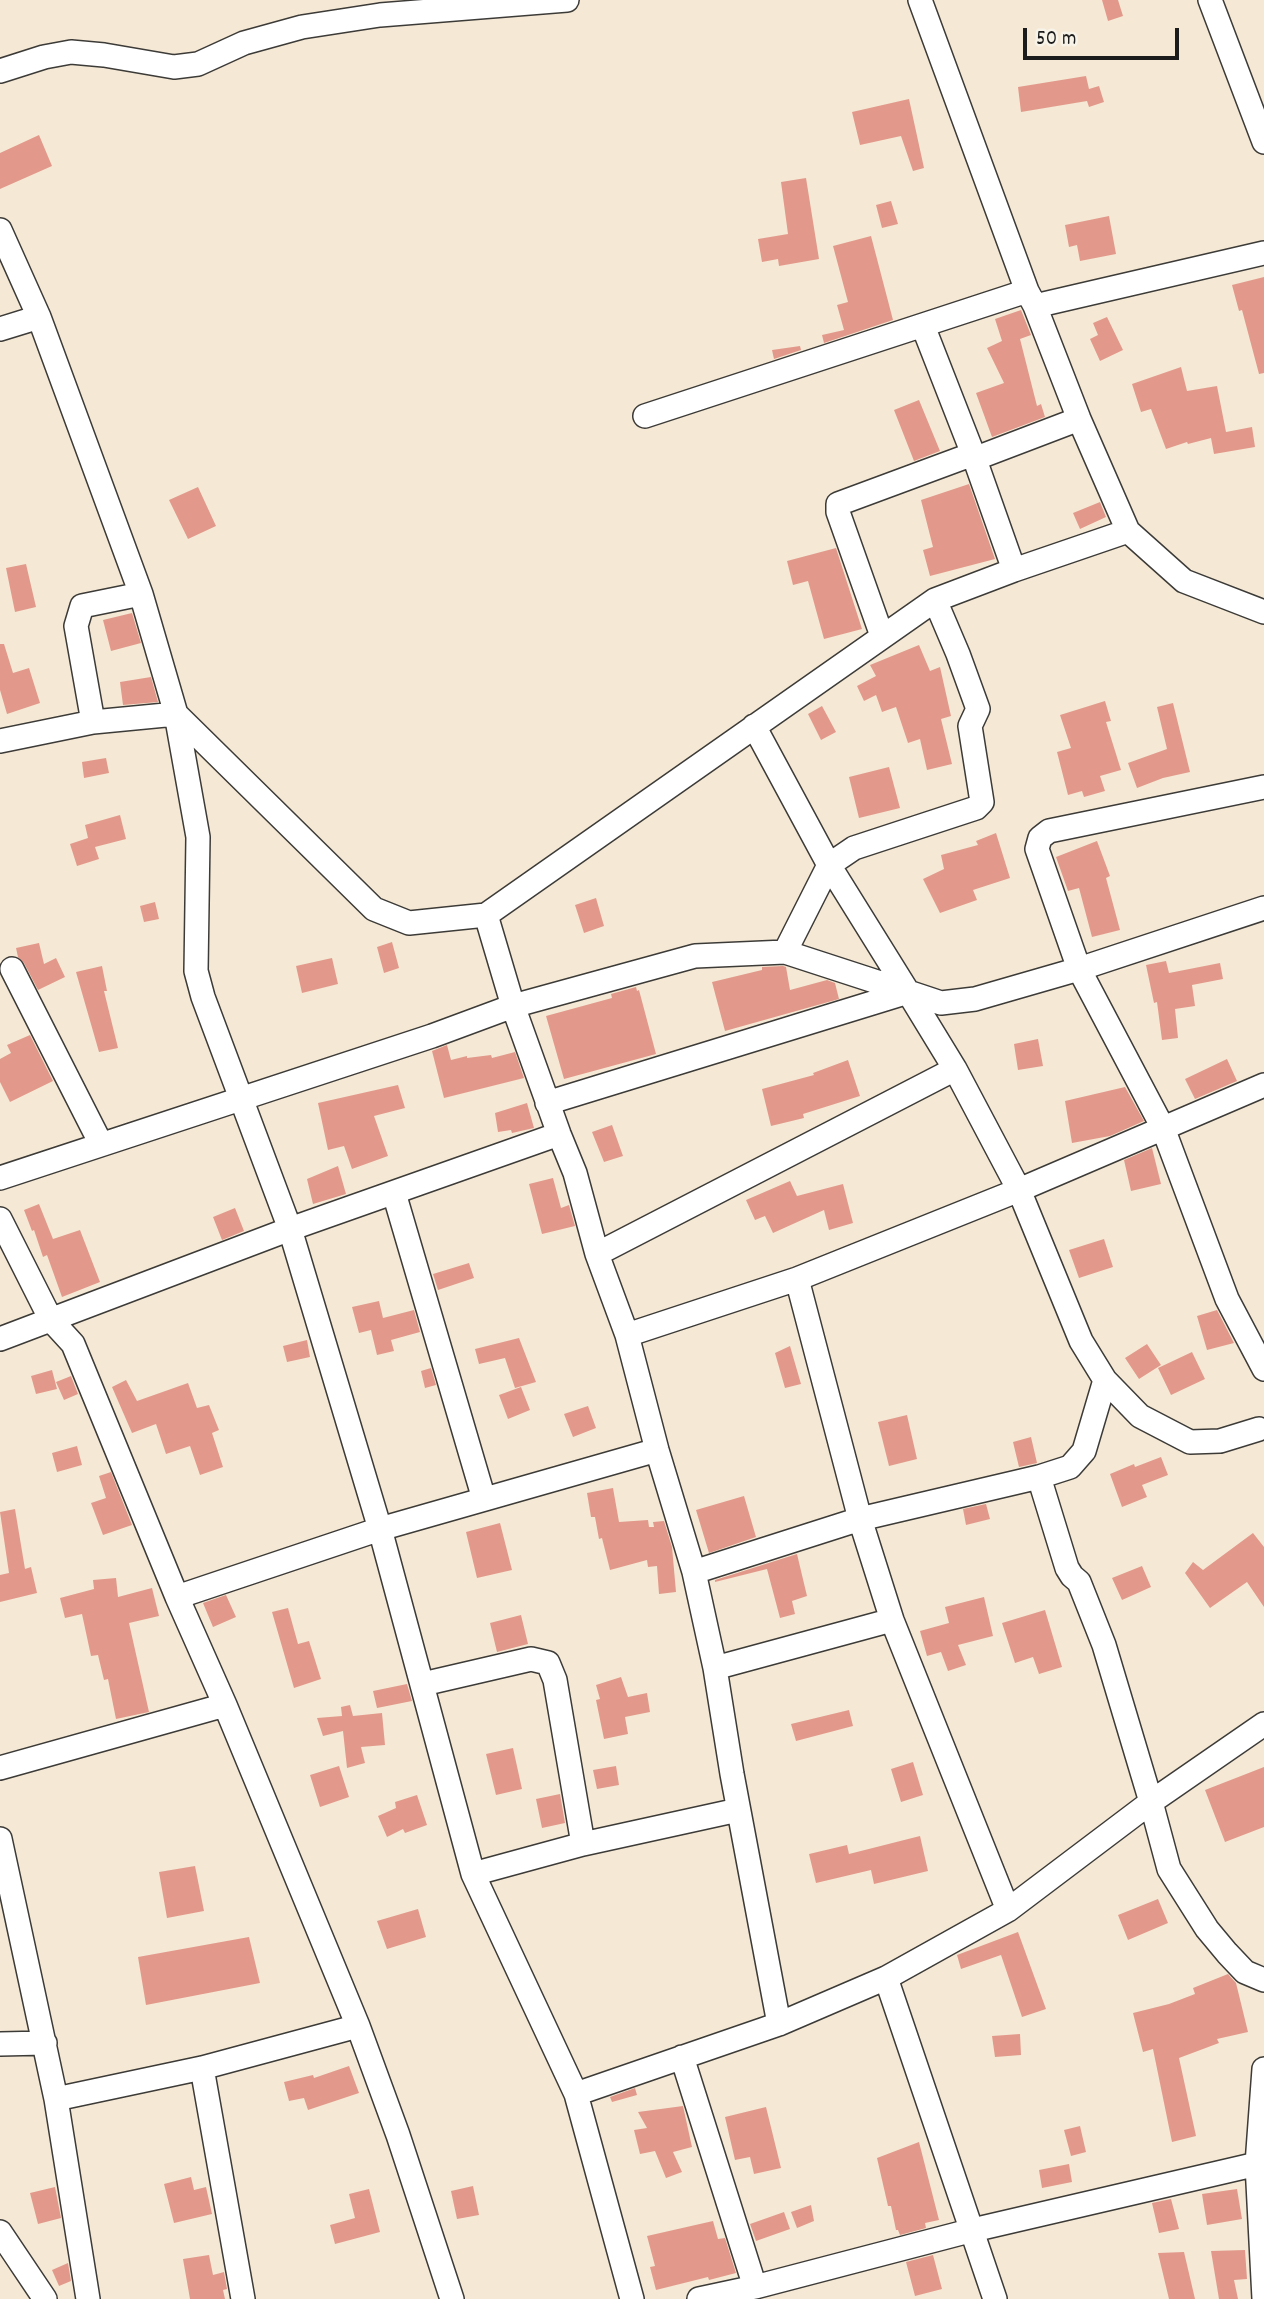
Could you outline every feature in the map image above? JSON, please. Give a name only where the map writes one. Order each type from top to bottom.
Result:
[{"type":"street","points":[[0,71],[44,57],[71,52],[174,67],[198,64],[244,43],[302,27],[380,15],[567,0]]},
{"type":"street","points":[[920,0],[1031,299],[1128,531],[1184,581],[1264,612]]},
{"type":"street","points":[[1210,0],[1264,142]]},
{"type":"street","points":[[0,230],[39,317],[141,594],[176,714],[198,837],[196,971],[203,997],[290,1229],[380,1530],[472,1874],[576,2094],[632,2299]]},
{"type":"street","points":[[645,416],[923,326],[1031,299],[1264,253]]},
{"type":"street","points":[[0,329],[39,317]]},
{"type":"street","points":[[923,326],[1014,570]]},
{"type":"street","points":[[883,636],[838,512],[838,504],[1079,419]]},
{"type":"street","points":[[176,714],[374,909],[409,923],[486,915],[935,600],[1128,531]]},
{"type":"street","points":[[93,722],[76,626],[82,606],[141,594]]},
{"type":"street","points":[[785,951],[829,865],[854,848],[976,808],[982,802],[970,726],[978,709],[935,600]]},
{"type":"street","points":[[0,741],[93,722],[176,714]]},
{"type":"street","points":[[754,726],[829,865],[955,1069],[1019,1190],[1081,1341],[1105,1380],[1140,1416],[1190,1442],[1220,1441],[1262,1429]]},
{"type":"street","points":[[1264,787],[1049,831],[1040,838],[1037,849],[1079,969],[1163,1128],[1227,1299],[1264,1369]]},
{"type":"street","points":[[0,1178],[419,1040],[513,1006],[695,956],[785,951],[942,1003],[975,999],[1079,969],[1264,908]]},
{"type":"street","points":[[486,915],[513,1006],[575,1173],[597,1254],[627,1335],[657,1450],[694,1572],[715,1668],[738,1810],[779,2024]]},
{"type":"street","points":[[12,969],[101,1144]]},
{"type":"street","points":[[547,1103],[908,992]]},
{"type":"street","points":[[597,1254],[955,1069]]},
{"type":"street","points":[[627,1335],[797,1279],[1019,1190],[1264,1085]]},
{"type":"street","points":[[0,1339],[290,1229],[559,1134]]},
{"type":"street","points":[[394,1192],[484,1499]]},
{"type":"street","points":[[0,1219],[51,1320],[73,1344],[177,1597],[225,1705],[358,2026],[398,2135],[452,2299]]},
{"type":"street","points":[[797,1279],[860,1519],[892,1620],[1008,1910]]},
{"type":"street","points":[[694,1572],[860,1519],[1039,1477],[1070,1467],[1084,1451],[1105,1380]]},
{"type":"street","points":[[177,1597],[380,1530],[657,1450]]},
{"type":"street","points":[[1039,1477],[1067,1568],[1079,1582],[1104,1645],[1169,1869],[1185,1896],[1227,1952],[1245,1972],[1264,1980]]},
{"type":"street","points":[[715,1668],[892,1620]]},
{"type":"street","points":[[423,1684],[531,1659],[548,1663],[555,1680],[583,1844]]},
{"type":"street","points":[[0,1768],[225,1705]]},
{"type":"street","points":[[576,2094],[779,2024],[886,1978],[1008,1910],[1151,1802],[1264,1724]]},
{"type":"street","points":[[472,1874],[583,1844],[738,1810]]},
{"type":"street","points":[[0,1839],[56,2099],[88,2299]]},
{"type":"street","points":[[886,1978],[995,2299]]},
{"type":"street","points":[[56,2099],[202,2068],[358,2026]]},
{"type":"street","points":[[0,2044],[45,2043]]},
{"type":"street","points":[[682,2057],[755,2287]]},
{"type":"street","points":[[202,2068],[243,2299]]},
{"type":"street","points":[[1264,2069],[1263,2108],[1256,2164],[1264,2295]]},
{"type":"street","points":[[699,2299],[973,2230],[1256,2164]]},
{"type":"street","points":[[0,2232],[45,2299]]},
{"type":"building","points":[[1102,0],[1118,0],[1123,16],[1108,21]]},
{"type":"building","points":[[1086,76],[1089,89],[1099,86],[1104,102],[1089,107],[1087,101],[1021,112],[1018,87]]},
{"type":"building","points":[[909,99],[924,168],[913,171],[901,136],[860,145],[852,112]]},
{"type":"building","points":[[39,135],[52,166],[0,189],[0,153]]},
{"type":"building","points":[[806,178],[819,259],[779,266],[778,259],[762,262],[758,239],[788,234],[781,182]]},
{"type":"building","points":[[891,201],[898,224],[882,228],[876,205]]},
{"type":"building","points":[[1109,216],[1116,254],[1080,261],[1077,245],[1069,247],[1065,225]]},
{"type":"building","points":[[871,236],[893,320],[824,343],[822,335],[844,330],[837,305],[848,302],[833,246]]},
{"type":"building","points":[[1264,277],[1264,373],[1259,374],[1242,310],[1239,311],[1232,285]]},
{"type":"building","points":[[1021,310],[1031,335],[1020,339],[1037,406],[1041,404],[1045,417],[992,437],[976,393],[1004,383],[987,348],[1002,341],[995,319]]},
{"type":"building","points":[[1107,317],[1123,350],[1100,361],[1090,339],[1098,335],[1093,323]]},
{"type":"building","points":[[800,346],[801,350],[774,359],[772,350]]},
{"type":"building","points":[[1181,367],[1187,391],[1217,386],[1226,432],[1252,427],[1255,447],[1214,454],[1211,438],[1166,449],[1151,409],[1141,412],[1132,384]]},
{"type":"building","points":[[919,400],[940,451],[914,461],[894,410]]},
{"type":"building","points":[[969,484],[995,559],[930,576],[923,550],[933,547],[921,500]]},
{"type":"building","points":[[198,487],[216,526],[188,539],[169,500]]},
{"type":"building","points":[[1100,502],[1106,517],[1080,529],[1073,513]]},
{"type":"building","points":[[836,548],[862,629],[824,639],[808,581],[793,585],[787,561]]},
{"type":"building","points":[[26,564],[36,607],[15,612],[6,568]]},
{"type":"building","points":[[132,613],[141,643],[111,651],[103,620]]},
{"type":"building","points":[[0,644],[4,644],[13,673],[29,668],[40,703],[7,714],[0,690]]},
{"type":"building","points":[[919,645],[930,671],[940,667],[951,716],[941,719],[952,764],[927,770],[920,739],[908,743],[896,707],[882,712],[876,695],[864,701],[857,686],[876,676],[870,665]]},
{"type":"building","points":[[151,677],[158,702],[123,705],[120,682]]},
{"type":"building","points":[[1105,701],[1111,721],[1106,722],[1121,770],[1100,776],[1105,791],[1084,797],[1082,791],[1068,795],[1057,752],[1071,748],[1060,715]]},
{"type":"building","points":[[1173,703],[1190,772],[1137,788],[1128,763],[1167,749],[1157,707]]},
{"type":"building","points":[[822,706],[836,732],[821,740],[808,714]]},
{"type":"building","points":[[106,758],[109,773],[84,778],[82,762]]},
{"type":"building","points":[[889,767],[900,808],[859,818],[849,777]]},
{"type":"building","points":[[120,815],[126,839],[95,847],[99,859],[77,866],[70,844],[88,838],[85,825]]},
{"type":"building","points":[[996,833],[1010,878],[973,890],[977,900],[940,913],[923,879],[944,869],[941,855],[978,845],[976,841]]},
{"type":"building","points":[[1097,841],[1110,876],[1106,878],[1120,930],[1092,937],[1079,888],[1068,891],[1056,857]]},
{"type":"building","points":[[596,898],[604,926],[584,933],[575,905]]},
{"type":"building","points":[[155,902],[159,919],[144,922],[140,906]]},
{"type":"building","points":[[392,942],[399,968],[384,973],[377,947]]},
{"type":"building","points":[[39,943],[44,964],[56,958],[65,977],[38,990],[18,957],[16,948]]},
{"type":"building","points":[[332,958],[338,984],[302,993],[296,966]]},
{"type":"building","points":[[1166,961],[1169,973],[1220,963],[1223,979],[1192,985],[1195,1006],[1175,1009],[1178,1038],[1162,1040],[1157,1002],[1154,1003],[1146,965]]},
{"type":"building","points":[[102,966],[107,991],[104,991],[118,1048],[99,1052],[76,972]]},
{"type":"building","points":[[762,967],[786,967],[790,990],[827,980],[835,983],[839,999],[725,1031],[712,982],[762,970]]},
{"type":"building","points":[[636,987],[656,1054],[564,1079],[546,1016],[612,998],[611,994]]},
{"type":"building","points":[[30,1035],[53,1081],[10,1102],[0,1082],[0,1059],[11,1053],[7,1045]]},
{"type":"building","points":[[1038,1039],[1043,1066],[1018,1070],[1014,1044]]},
{"type":"building","points":[[447,1045],[451,1060],[467,1056],[491,1055],[492,1058],[515,1052],[524,1078],[444,1098],[432,1051]]},
{"type":"building","points":[[1227,1059],[1237,1081],[1195,1099],[1185,1079]]},
{"type":"building","points":[[848,1060],[860,1096],[803,1114],[804,1118],[771,1126],[762,1089],[814,1075],[813,1073]]},
{"type":"building","points":[[398,1085],[405,1108],[374,1116],[388,1156],[352,1169],[344,1146],[328,1150],[318,1103]]},
{"type":"building","points":[[1125,1087],[1144,1121],[1110,1136],[1072,1143],[1065,1101]]},
{"type":"building","points":[[527,1103],[534,1128],[512,1133],[511,1130],[498,1132],[495,1113]]},
{"type":"building","points":[[612,1125],[623,1156],[604,1162],[592,1132]]},
{"type":"building","points":[[1152,1148],[1161,1184],[1131,1191],[1124,1160]]},
{"type":"building","points":[[338,1166],[346,1194],[313,1204],[307,1179]]},
{"type":"building","points":[[553,1178],[561,1208],[569,1205],[575,1226],[542,1234],[529,1184]]},
{"type":"building","points":[[790,1181],[797,1196],[843,1184],[853,1223],[829,1230],[824,1210],[773,1233],[765,1216],[755,1220],[746,1200]]},
{"type":"building","points":[[39,1204],[53,1239],[80,1230],[100,1282],[62,1297],[47,1255],[43,1257],[24,1210]]},
{"type":"building","points":[[235,1208],[244,1231],[222,1240],[213,1217]]},
{"type":"building","points":[[1104,1239],[1113,1267],[1079,1278],[1069,1250]]},
{"type":"building","points":[[469,1263],[474,1278],[438,1290],[433,1274]]},
{"type":"building","points":[[379,1301],[383,1318],[414,1310],[420,1332],[391,1340],[394,1351],[377,1355],[371,1330],[359,1333],[352,1307]]},
{"type":"building","points":[[1217,1310],[1234,1343],[1207,1350],[1197,1316]]},
{"type":"building","points":[[519,1338],[536,1382],[515,1388],[505,1358],[479,1364],[475,1349]]},
{"type":"building","points":[[307,1340],[310,1357],[287,1362],[283,1346]]},
{"type":"building","points":[[1147,1344],[1161,1365],[1139,1379],[1125,1358]]},
{"type":"building","points":[[790,1346],[801,1384],[785,1388],[775,1353]]},
{"type":"building","points":[[1192,1352],[1205,1379],[1171,1395],[1158,1368]]},
{"type":"building","points":[[431,1368],[436,1385],[425,1388],[421,1371]]},
{"type":"building","points":[[52,1370],[57,1389],[36,1394],[31,1376]]},
{"type":"building","points":[[71,1376],[78,1394],[64,1400],[56,1382]]},
{"type":"building","points":[[126,1380],[137,1401],[188,1383],[197,1408],[209,1405],[219,1430],[212,1433],[223,1467],[200,1475],[190,1446],[166,1454],[156,1424],[132,1433],[112,1387]]},
{"type":"building","points":[[521,1387],[530,1410],[508,1419],[499,1395]]},
{"type":"building","points":[[588,1406],[596,1428],[573,1437],[564,1414]]},
{"type":"building","points":[[907,1415],[917,1459],[889,1466],[878,1422]]},
{"type":"building","points":[[1031,1437],[1037,1463],[1019,1467],[1013,1442]]},
{"type":"building","points":[[77,1446],[82,1465],[57,1472],[52,1453]]},
{"type":"building","points":[[1161,1457],[1168,1475],[1142,1485],[1147,1497],[1122,1507],[1110,1474]]},
{"type":"building","points":[[111,1472],[132,1525],[103,1535],[91,1503],[106,1498],[99,1476]]},
{"type":"building","points":[[613,1488],[619,1522],[648,1520],[649,1527],[654,1527],[653,1522],[664,1521],[672,1547],[676,1592],[659,1594],[657,1566],[648,1567],[647,1560],[610,1570],[602,1538],[599,1539],[595,1517],[591,1517],[587,1493]]},
{"type":"building","points":[[744,1496],[756,1537],[709,1553],[696,1510]]},
{"type":"building","points":[[986,1504],[990,1519],[966,1525],[963,1509]]},
{"type":"building","points":[[15,1509],[25,1569],[31,1567],[37,1593],[0,1602],[0,1575],[9,1573],[0,1512]]},
{"type":"building","points":[[500,1523],[512,1570],[477,1578],[466,1532]]},
{"type":"building","points":[[1253,1533],[1264,1547],[1264,1607],[1247,1582],[1210,1608],[1185,1573],[1193,1562],[1203,1570]]},
{"type":"building","points":[[797,1554],[807,1596],[792,1601],[795,1614],[780,1618],[767,1569],[715,1582],[715,1580]]},
{"type":"building","points":[[1142,1566],[1151,1587],[1122,1600],[1112,1578]]},
{"type":"building","points":[[116,1578],[118,1597],[152,1588],[159,1616],[129,1623],[149,1712],[116,1719],[108,1679],[104,1680],[98,1655],[91,1656],[82,1614],[65,1618],[60,1598],[94,1589],[93,1580]]},
{"type":"building","points":[[226,1595],[236,1617],[213,1627],[203,1603]]},
{"type":"building","points":[[984,1597],[993,1636],[958,1645],[966,1665],[948,1671],[941,1652],[927,1656],[920,1631],[949,1623],[945,1607]]},
{"type":"building","points":[[288,1608],[298,1644],[309,1641],[321,1679],[294,1688],[272,1612]]},
{"type":"building","points":[[1045,1610],[1062,1667],[1039,1674],[1033,1657],[1015,1663],[1002,1623]]},
{"type":"building","points":[[521,1615],[528,1644],[497,1652],[490,1623]]},
{"type":"building","points":[[621,1677],[628,1697],[647,1693],[650,1712],[625,1717],[628,1734],[604,1739],[596,1700],[600,1699],[596,1685]]},
{"type":"building","points":[[407,1684],[412,1701],[377,1708],[373,1691]]},
{"type":"building","points":[[350,1705],[353,1716],[382,1713],[385,1745],[361,1747],[365,1763],[347,1768],[343,1731],[323,1736],[317,1718],[342,1716],[341,1707]]},
{"type":"building","points":[[849,1710],[853,1726],[796,1741],[791,1724]]},
{"type":"building","points":[[513,1748],[522,1789],[496,1795],[486,1754]]},
{"type":"building","points":[[913,1762],[923,1795],[901,1802],[891,1769]]},
{"type":"building","points":[[339,1766],[349,1797],[320,1807],[310,1775]]},
{"type":"building","points":[[616,1766],[619,1785],[597,1789],[593,1770]]},
{"type":"building","points":[[1264,1767],[1264,1827],[1225,1842],[1205,1790]]},
{"type":"building","points":[[560,1794],[565,1823],[542,1828],[536,1799]]},
{"type":"building","points":[[417,1795],[427,1825],[405,1833],[403,1829],[387,1837],[378,1816],[396,1808],[395,1802]]},
{"type":"building","points":[[920,1836],[928,1871],[874,1884],[871,1870],[816,1883],[809,1854],[847,1845],[849,1854]]},
{"type":"building","points":[[195,1866],[204,1911],[167,1918],[159,1872]]},
{"type":"building","points":[[1158,1899],[1168,1923],[1128,1940],[1118,1915]]},
{"type":"building","points":[[418,1909],[426,1937],[387,1949],[377,1921]]},
{"type":"building","points":[[1018,1932],[1046,2009],[1022,2017],[1001,1955],[961,1969],[957,1955]]},
{"type":"building","points":[[249,1937],[260,1983],[146,2005],[138,1957]]},
{"type":"building","points":[[1228,1974],[1236,1983],[1248,2032],[1217,2039],[1219,2043],[1179,2058],[1196,2136],[1172,2142],[1153,2049],[1143,2052],[1133,2013],[1195,1994],[1193,1988]]},
{"type":"building","points":[[1020,2034],[1021,2055],[995,2057],[992,2036]]},
{"type":"building","points":[[349,2066],[359,2093],[308,2110],[304,2098],[289,2101],[284,2082],[313,2075],[314,2078]]},
{"type":"building","points":[[635,2088],[637,2095],[612,2102],[610,2097]]},
{"type":"building","points":[[683,2106],[692,2147],[673,2152],[682,2172],[666,2178],[655,2151],[640,2154],[634,2130],[647,2128],[638,2112]]},
{"type":"building","points":[[766,2107],[781,2168],[754,2174],[750,2157],[735,2160],[725,2117]]},
{"type":"building","points":[[1080,2126],[1086,2152],[1071,2156],[1064,2130]]},
{"type":"building","points":[[919,2142],[939,2220],[925,2223],[926,2228],[900,2235],[896,2230],[891,2206],[888,2206],[877,2158]]},
{"type":"building","points":[[1069,2164],[1072,2182],[1042,2188],[1039,2170]]},
{"type":"building","points":[[191,2177],[194,2190],[206,2187],[212,2214],[174,2223],[164,2184]]},
{"type":"building","points":[[473,2186],[479,2215],[457,2219],[451,2191]]},
{"type":"building","points":[[55,2187],[61,2218],[38,2224],[30,2193]]},
{"type":"building","points":[[369,2189],[380,2232],[335,2244],[330,2225],[355,2218],[349,2194]]},
{"type":"building","points":[[1237,2189],[1242,2219],[1207,2225],[1202,2194]]},
{"type":"building","points":[[1171,2199],[1179,2229],[1159,2233],[1152,2203]]},
{"type":"building","points":[[811,2205],[814,2221],[797,2228],[791,2212]]},
{"type":"building","points":[[784,2212],[790,2229],[756,2241],[750,2224]]},
{"type":"building","points":[[713,2221],[718,2239],[725,2238],[736,2273],[656,2290],[650,2267],[655,2266],[647,2236]]},
{"type":"building","points":[[1245,2250],[1247,2279],[1234,2280],[1238,2299],[1219,2299],[1211,2251]]},
{"type":"building","points":[[1184,2252],[1195,2299],[1169,2299],[1158,2253]]},
{"type":"building","points":[[209,2255],[213,2275],[224,2272],[227,2289],[223,2290],[225,2299],[190,2299],[183,2259]]},
{"type":"building","points":[[933,2255],[942,2289],[915,2296],[906,2262]]},
{"type":"building","points":[[68,2263],[71,2281],[59,2286],[52,2270]]}]
